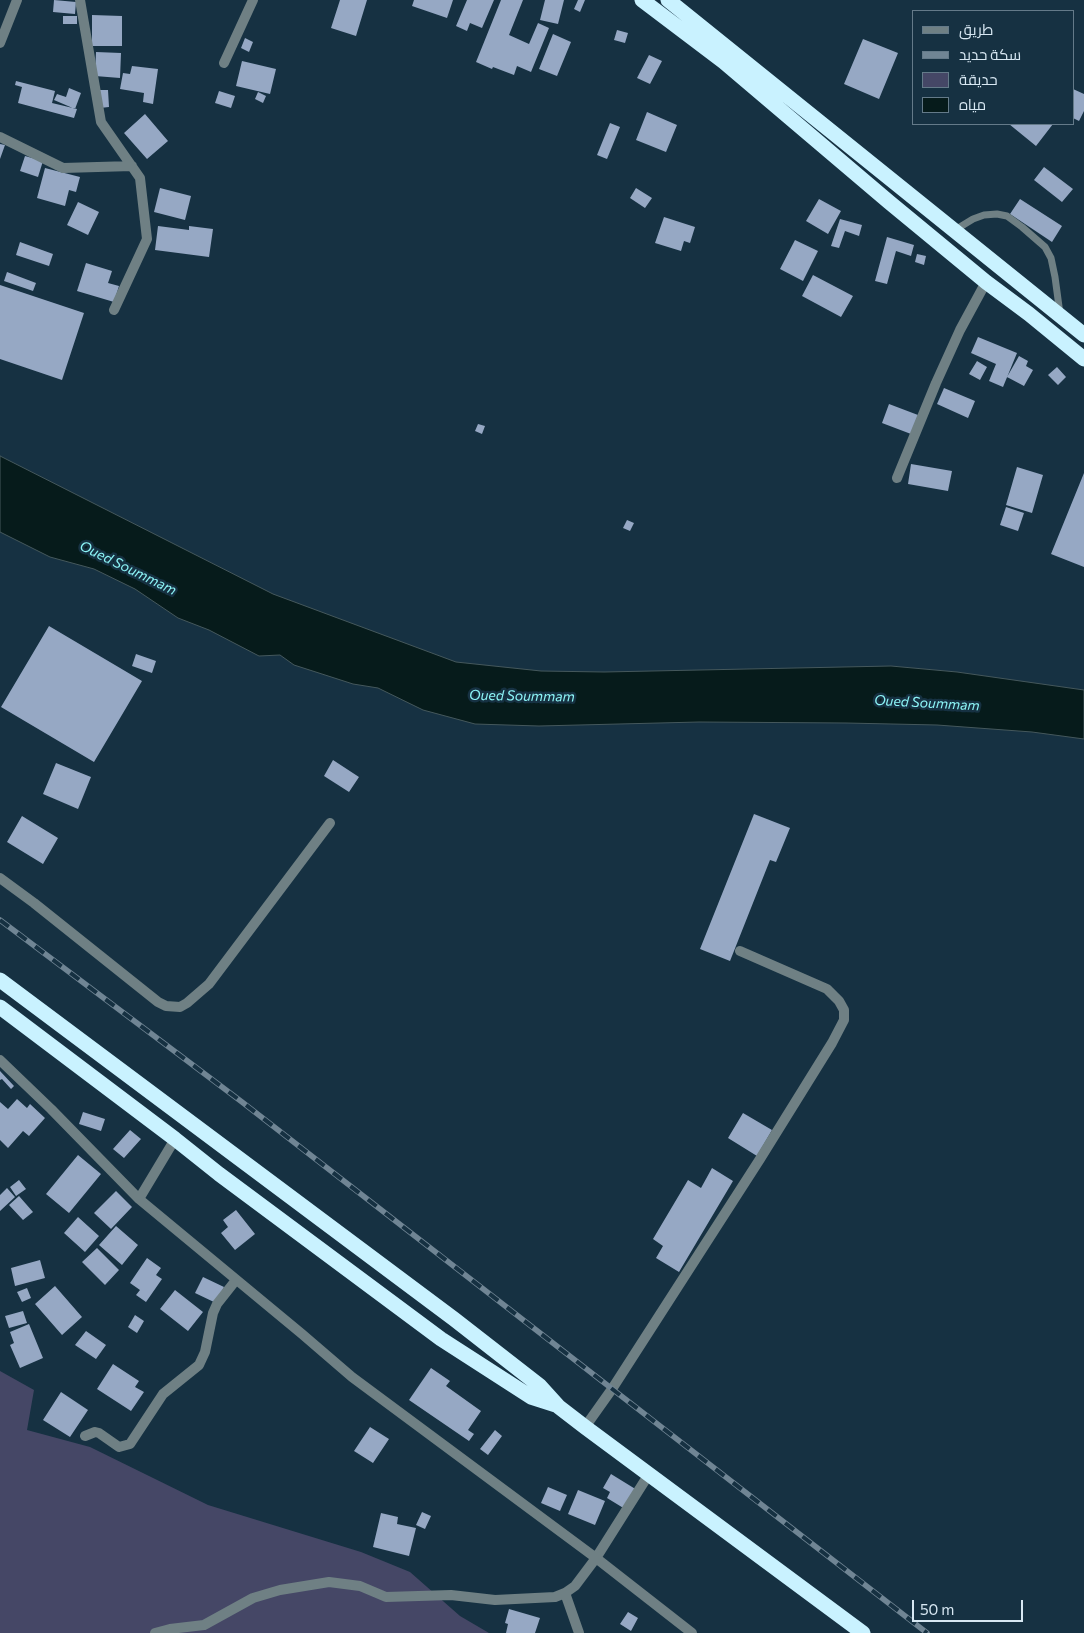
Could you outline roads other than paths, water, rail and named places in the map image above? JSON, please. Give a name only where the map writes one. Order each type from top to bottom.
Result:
[{"type":"highway","points":[[642,0],[724,62],[889,202],[1084,359]]},
{"type":"highway","points":[[668,0],[1084,335]]},
{"type":"highway","points":[[0,980],[454,1319],[540,1386],[559,1406],[585,1427],[863,1633]]},
{"type":"highway","points":[[0,1007],[175,1138],[219,1174],[441,1339],[531,1397],[559,1406]]},
{"type":"street","points":[[0,43],[17,0]]},
{"type":"street","points":[[80,0],[101,122],[140,178],[147,239],[114,310]]},
{"type":"street","points":[[224,63],[253,0]]},
{"type":"street","points":[[0,137],[63,168],[132,166]]},
{"type":"street","points":[[897,478],[940,374],[960,330],[986,282]]},
{"type":"street","points":[[0,878],[158,1002],[166,1006],[180,1007],[209,984],[330,823]]},
{"type":"street","points":[[585,1427],[612,1389],[760,1159],[832,1043],[844,1020],[844,1010],[839,1001],[827,989],[740,951]]},
{"type":"street","points":[[0,1060],[139,1199],[359,1383],[596,1558],[692,1633]]},
{"type":"street","points":[[139,1199],[175,1138]]},
{"type":"street","points":[[85,1436],[95,1432],[119,1447],[130,1444],[163,1394],[199,1365],[205,1352],[213,1313],[217,1304],[236,1280]]},
{"type":"street","points":[[155,1633],[170,1629],[204,1625],[253,1598],[280,1590],[329,1582],[360,1586],[386,1596],[451,1595],[495,1600],[555,1597],[575,1586],[596,1558],[649,1474]]},
{"type":"street","points":[[565,1593],[579,1633]]},
{"type":"lane","points":[[955,230],[973,219],[984,215],[997,214],[1007,216],[1022,227],[1045,247],[1051,258],[1060,315]]},
{"type":"water","name":"Oued Soummam","points":[[0,456],[273,594],[456,662],[541,671],[604,672],[891,666],[957,672],[1084,690],[1084,739],[1032,732],[937,725],[699,722],[539,726],[475,724],[423,710],[378,688],[353,684],[294,665],[280,655],[259,656],[209,630],[178,618],[135,589],[94,569],[50,557],[0,532]]},
{"type":"railway","points":[[0,920],[242,1102],[927,1633]]}]
